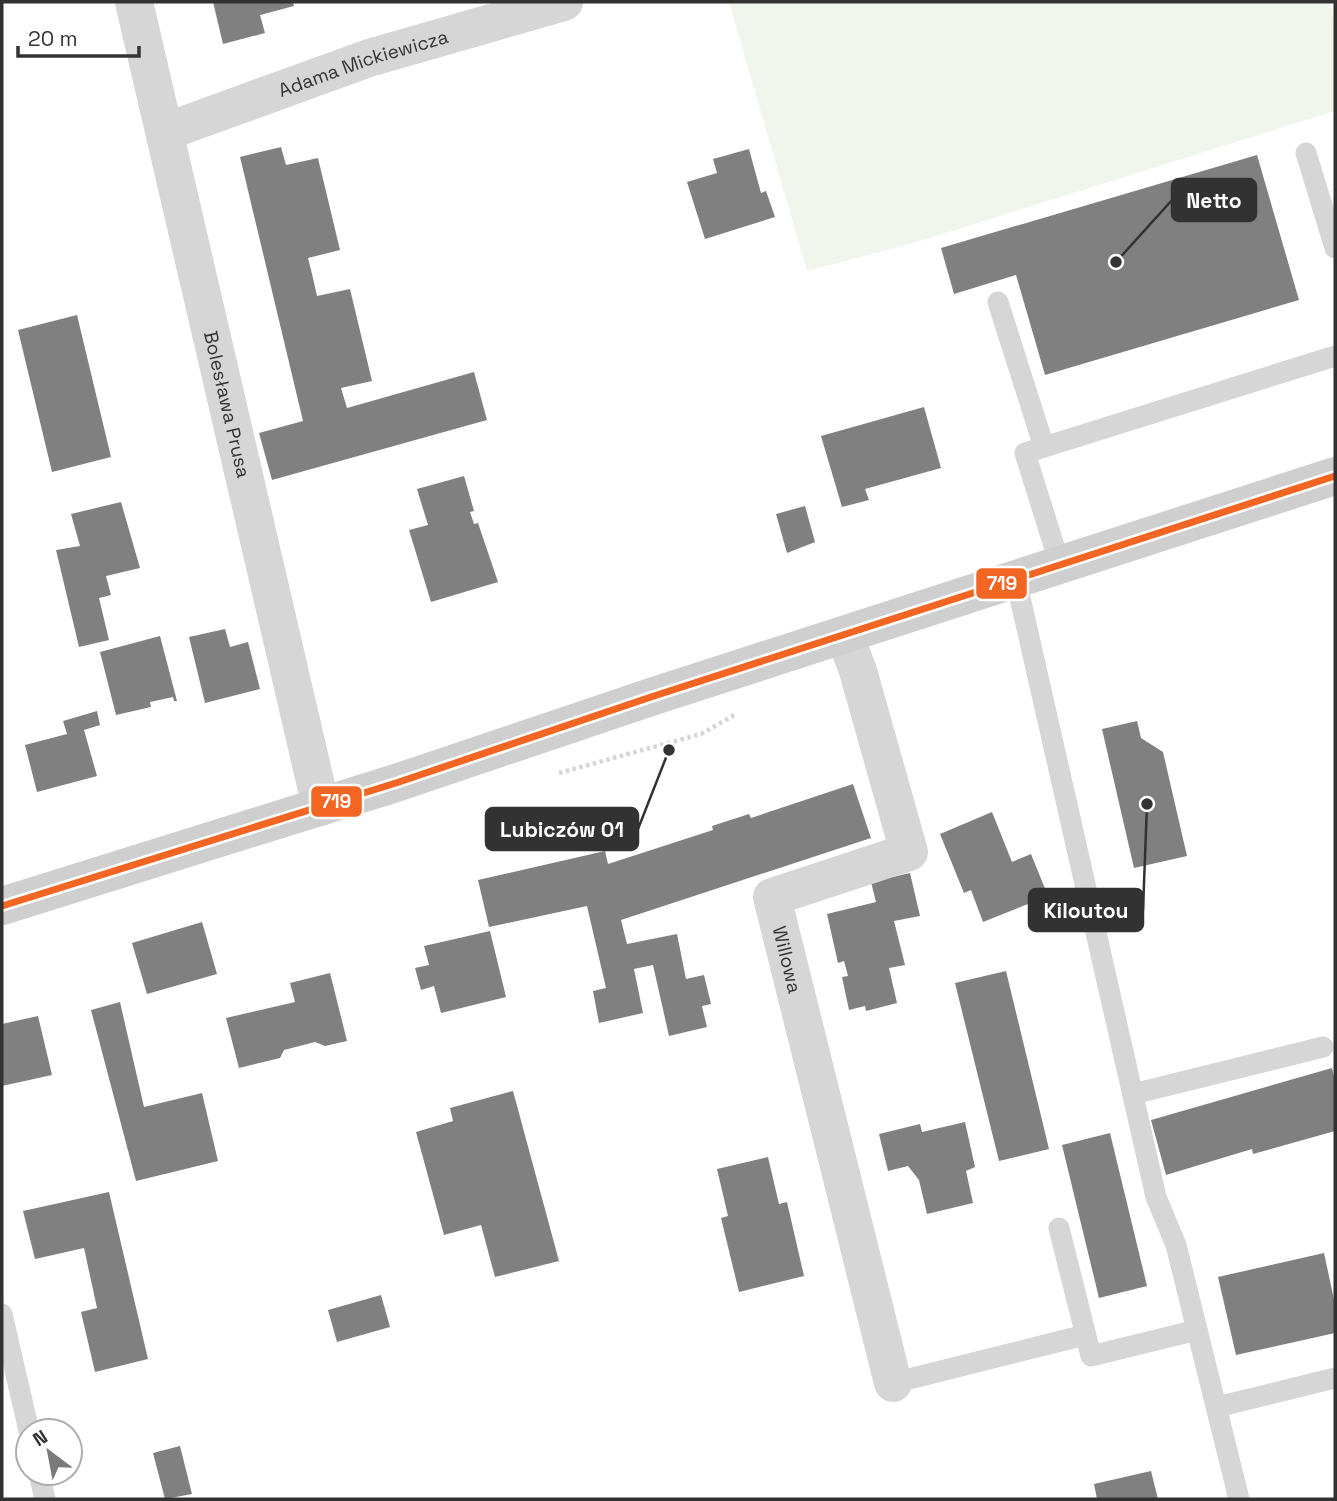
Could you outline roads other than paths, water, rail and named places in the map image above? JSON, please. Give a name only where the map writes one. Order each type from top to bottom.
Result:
[{"type":"main road","points":[[2,906],[321,807],[1335,475]]},
{"type":"street","name":"Bolesława Prusa","points":[[134,2],[321,807]]},
{"type":"street","name":"Adama Mickiewicza","points":[[164,132],[369,58],[564,2]]},
{"type":"street","name":"Willowa","points":[[845,636],[858,671],[909,852],[772,897],[893,1383]]},
{"type":"lane","points":[[1306,153],[1335,248]]},
{"type":"lane","points":[[998,302],[1044,447]]},
{"type":"lane","points":[[1060,565],[1025,453],[1335,356]]},
{"type":"lane","points":[[1016,580],[1156,1197],[1176,1245],[1239,1499]]},
{"type":"lane","points":[[1133,1094],[1323,1047]]},
{"type":"lane","points":[[1059,1228],[1091,1356],[1198,1330]]},
{"type":"lane","points":[[2,1314],[26,1417]]},
{"type":"lane","points":[[893,1383],[1085,1335]]},
{"type":"lane","points":[[1217,1407],[1335,1377]]},
{"type":"place","name":"Netto","points":[[1116,262]]},
{"type":"place","name":"Lubiczów 01","points":[[669,750]]},
{"type":"place","name":"Kiloutou","points":[[1147,804]]}]
